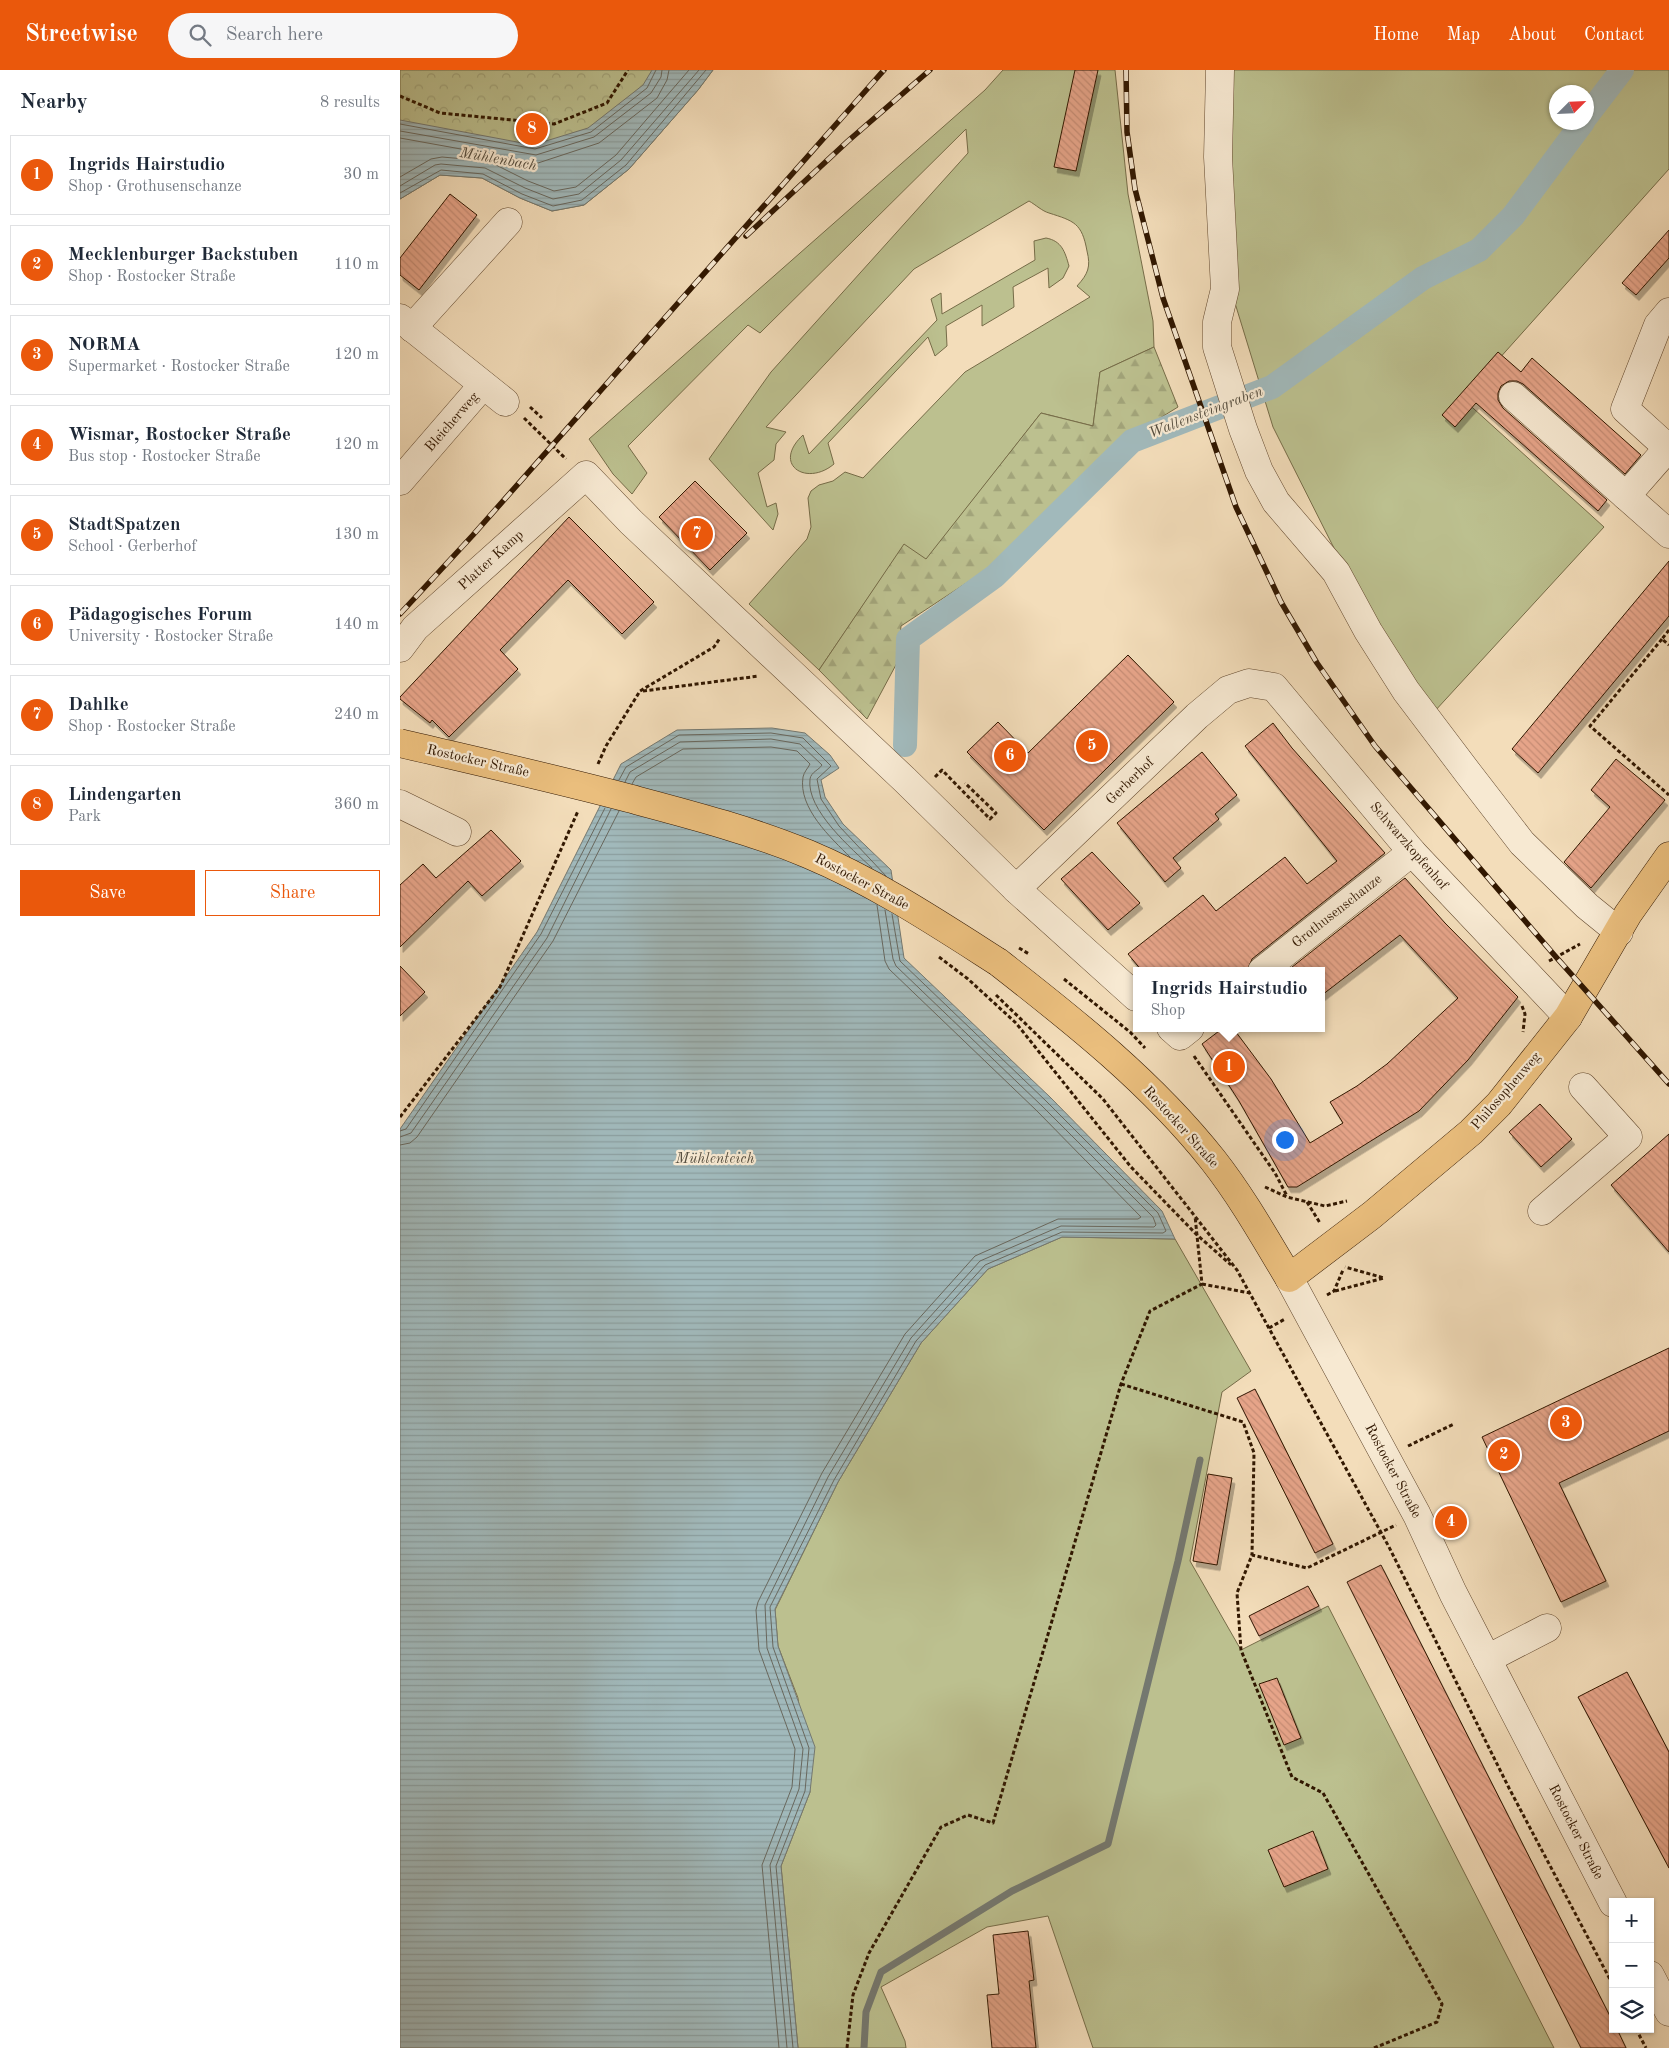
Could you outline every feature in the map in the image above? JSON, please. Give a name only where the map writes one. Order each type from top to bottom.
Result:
[{"type":"main road","name":"Rostocker Straße","points":[[400,743],[588,788],[766,838],[810,855],[874,887],[935,921],[998,962],[1115,1057],[1171,1112],[1212,1159],[1234,1189],[1289,1278]]},
{"type":"main road","name":"Philosophenweg","points":[[1289,1278],[1372,1215],[1471,1132],[1499,1104],[1568,1017],[1628,914],[1669,856]]},
{"type":"street","points":[[1220,70],[1218,157],[1225,289],[1217,322],[1217,347],[1242,429],[1259,471],[1276,502],[1336,572],[1368,631],[1406,691],[1522,843],[1587,906],[1619,932]]},
{"type":"street","points":[[508,222],[406,323],[483,385],[515,403]]},
{"type":"street","points":[[1626,496],[1669,449],[1625,409],[1658,325],[1669,312]]},
{"type":"street","name":"Bleicherweg","points":[[400,481],[483,385]]},
{"type":"street","points":[[1513,396],[1669,534]]},
{"type":"street","points":[[586,475],[632,522],[784,664],[1016,889],[1133,994]]},
{"type":"street","name":"Platter Kamp","points":[[400,648],[415,628],[586,475]]},
{"type":"street","name":"Schwarzkopfenhof","points":[[1249,683],[1274,687],[1412,852],[1568,1017]]},
{"type":"street","name":"Gerberhof","points":[[1016,889],[1198,716],[1228,690],[1249,683]]},
{"type":"street","points":[[400,804],[457,832]]},
{"type":"street","name":"Grothusenschanze","points":[[1267,967],[1412,852]]},
{"type":"street","points":[[1542,1211],[1628,1137],[1583,1087]]},
{"type":"street","name":"Rostocker Straße","points":[[1289,1278],[1417,1515],[1487,1659],[1610,1898]]},
{"type":"street","points":[[1487,1659],[1547,1628]]},
{"type":"street","points":[[1654,1983],[1669,2012]]},
{"type":"path","points":[[400,96],[440,113],[554,124],[607,103],[628,70]]},
{"type":"path","points":[[515,403],[542,418]]},
{"type":"path","points":[[515,403],[586,475]]},
{"type":"path","points":[[1669,630],[1590,726],[1669,794]]},
{"type":"path","points":[[1662,639],[1669,645]]},
{"type":"path","points":[[594,773],[606,746],[640,691],[714,647]]},
{"type":"path","points":[[640,691],[775,674],[784,664]]},
{"type":"path","points":[[919,794],[942,770],[990,819],[996,813],[964,783]]},
{"type":"path","points":[[400,1117],[500,987],[579,809]]},
{"type":"path","points":[[1519,1037],[1523,1032],[1525,1014],[1520,1002],[1527,974],[1583,943]]},
{"type":"path","points":[[932,951],[968,978],[1016,1022],[1131,1167],[1196,1234],[1237,1270]]},
{"type":"path","points":[[992,992],[1103,1099],[1237,1270],[1380,1533],[1609,1977]]},
{"type":"path","points":[[1181,1032],[1275,1173],[1287,1197],[1325,1206],[1356,1198]]},
{"type":"path","points":[[1195,1216],[1202,1284]]},
{"type":"path","points":[[1334,1291],[1384,1278],[1344,1267]]},
{"type":"path","points":[[847,2048],[853,1995],[869,1952],[941,1827],[968,1815],[993,1823],[1121,1384],[1150,1311],[1202,1284],[1250,1293]]},
{"type":"path","points":[[1121,1384],[1243,1422],[1254,1453],[1252,1555],[1237,1593],[1241,1650],[1292,1777],[1323,1793],[1442,2004],[1437,2022],[1374,2048]]},
{"type":"path","points":[[1403,1449],[1454,1424]]},
{"type":"path","points":[[1252,1555],[1307,1568],[1417,1515]]},
{"type":"path","points":[[1638,2033],[1646,2048]]},
{"type":"green space","points":[[400,70],[713,70],[698,90],[629,169],[584,205],[552,211],[520,198],[482,178],[440,175],[400,199]]},
{"type":"green space","points":[[1003,70],[1115,70],[1128,194],[1153,321],[1154,347],[1100,372],[1093,426],[1041,413],[926,560],[904,545],[819,670],[749,604],[807,539],[811,527],[808,498],[811,491],[819,485],[833,481],[845,472],[863,478],[965,372],[1090,297],[1077,286],[1086,274],[1089,262],[1085,242],[1076,224],[1044,211],[1029,201],[914,269],[766,427],[786,432],[776,444],[774,460],[758,473],[767,507],[776,503],[778,514],[773,530],[709,459],[771,372],[968,153],[966,129],[760,333],[748,325],[628,446],[647,473],[632,494],[613,474],[589,439],[985,90]]},
{"type":"green space","points":[[1209,70],[1669,70],[1669,169],[1463,399],[1604,527],[1434,712],[1387,642],[1339,558],[1273,427],[1227,277]]},
{"type":"green space","points":[[1046,238],[1059,244],[1064,252],[1069,266],[1063,278],[1049,288],[1048,268],[1013,287],[1014,307],[982,326],[982,305],[946,326],[947,346],[935,356],[928,337],[828,443],[834,464],[824,471],[813,473],[804,473],[796,469],[792,463],[791,455],[794,446],[803,435],[809,454],[937,320],[931,299],[941,293],[942,314],[1035,260],[1034,241]]},
{"type":"green space","points":[[1154,347],[1178,407],[1121,442],[986,570],[901,626],[898,661],[867,719],[819,670],[904,544],[926,559],[1041,413],[1093,426],[1100,372]]},
{"type":"green space","points":[[1062,1237],[1175,1239],[1251,1371],[1222,1392],[1190,1561],[1241,1650],[1328,1606],[1554,2048],[1093,2048],[1048,1916],[987,1927],[881,1987],[905,2041],[906,2048],[798,2048],[781,1866],[810,1792],[798,1698],[778,1646],[775,1610],[838,1482],[921,1343],[988,1269]]},
{"type":"water","name":"Mühlenbach","points":[[652,70],[713,70],[698,90],[629,169],[584,205],[552,211],[520,198],[482,178],[440,175],[400,199],[400,120],[533,145],[588,128],[643,85]]},
{"type":"water","name":"Mühlenteich","points":[[772,728],[805,733],[830,755],[839,768],[821,780],[825,797],[843,824],[891,870],[904,958],[1050,1097],[1162,1211],[1175,1239],[1062,1237],[988,1269],[921,1343],[838,1482],[775,1609],[778,1646],[815,1747],[810,1792],[781,1866],[798,2048],[400,2048],[400,1129],[537,932],[621,764],[677,730]]},
{"type":"building","points":[[1075,70],[1098,70],[1076,171],[1054,167]]},
{"type":"building","points":[[450,194],[477,215],[419,290],[400,275],[400,258]]},
{"type":"building","points":[[1669,230],[1669,258],[1636,295],[1622,283]]},
{"type":"building","points":[[1498,352],[1521,372],[1532,358],[1641,455],[1625,474],[1523,384],[1517,381],[1509,381],[1501,386],[1498,400],[1503,408],[1607,500],[1598,511],[1476,403],[1455,427],[1442,415]]},
{"type":"building","points":[[695,481],[747,533],[710,570],[659,517]]},
{"type":"building","points":[[569,517],[654,602],[622,634],[568,580],[500,650],[518,669],[449,737],[432,720],[430,723],[400,699],[400,697]]},
{"type":"building","points":[[1669,561],[1669,616],[1538,773],[1512,749]]},
{"type":"building","points":[[1128,655],[1174,702],[1044,830],[967,752],[998,722],[1028,753]]},
{"type":"building","points":[[1273,723],[1292,748],[1385,853],[1252,959],[1249,967],[1139,967],[1128,954],[1203,895],[1216,911],[1285,857],[1307,884],[1337,861],[1245,746]]},
{"type":"building","points":[[1202,752],[1237,795],[1215,814],[1219,819],[1173,858],[1181,868],[1165,882],[1117,823]]},
{"type":"building","points":[[1616,759],[1665,800],[1591,888],[1564,862],[1610,807],[1591,790]]},
{"type":"building","points":[[491,830],[521,861],[482,896],[468,881],[400,947],[400,885],[423,864],[436,878]]},
{"type":"building","points":[[1092,852],[1140,903],[1108,930],[1061,879]]},
{"type":"building","points":[[1405,878],[1445,923],[1518,997],[1468,1060],[1419,1111],[1297,1187],[1288,1187],[1239,1101],[1202,1044],[1218,1032],[1236,1032],[1271,1079],[1310,1143],[1343,1123],[1330,1102],[1357,1086],[1387,1064],[1458,998],[1400,935],[1325,993],[1325,967],[1292,967]]},
{"type":"building","points":[[400,966],[425,992],[400,1016]]},
{"type":"building","points":[[1540,1104],[1572,1139],[1541,1167],[1509,1132]]},
{"type":"building","points":[[1669,1134],[1669,1252],[1611,1185]]},
{"type":"building","points":[[1669,1348],[1669,1431],[1559,1483],[1606,1581],[1561,1602],[1482,1437]]},
{"type":"building","points":[[1255,1389],[1333,1544],[1315,1553],[1237,1398]]},
{"type":"building","points":[[1208,1474],[1232,1478],[1217,1565],[1193,1561]]},
{"type":"building","points":[[1381,1565],[1609,2014],[1609,2033],[1619,2033],[1626,2048],[1581,2048],[1347,1582]]},
{"type":"building","points":[[1308,1586],[1319,1606],[1259,1636],[1249,1616]]},
{"type":"building","points":[[1627,1672],[1669,1752],[1669,1868],[1578,1697]]},
{"type":"building","points":[[1277,1678],[1301,1738],[1284,1745],[1259,1684]]},
{"type":"building","points":[[1313,1831],[1328,1869],[1284,1887],[1268,1850]]},
{"type":"building","points":[[1028,1931],[1034,1980],[1029,1981],[1036,2048],[992,2048],[987,1995],[999,1994],[993,1935]]},
{"type":"waterway","name":"Wallensteingraben","points":[[1594,107],[1622,70]]},
{"type":"waterway","name":"Wallensteingraben","points":[[905,745],[908,639],[995,576],[1132,441],[1272,387],[1423,278],[1479,250],[1513,216],[1577,130]]},
{"type":"waterway","points":[[864,2048],[866,2012],[881,1972],[1012,1891],[1108,1844],[1178,1561],[1200,1460]]},
{"type":"railway","points":[[400,614],[473,535],[884,70]]},
{"type":"railway","points":[[746,236],[848,141],[930,70]]},
{"type":"railway","points":[[1126,70],[1127,132],[1135,189],[1163,298],[1236,507],[1281,602],[1317,663],[1375,746],[1556,957],[1669,1084]]},
{"type":"place","name":"Lindengarten","points":[[532,129]]},
{"type":"place","name":"Dahlke","points":[[697,534]]},
{"type":"place","name":"StadtSpatzen","points":[[1092,746]]},
{"type":"place","name":"Pädagogisches Forum","points":[[1010,756]]},
{"type":"place","name":"Ingrids Hairstudio","points":[[1229,1067]]},
{"type":"place","name":"NORMA","points":[[1566,1423]]},
{"type":"place","name":"Mecklenburger Backstuben","points":[[1504,1455]]},
{"type":"place","name":"Wismar, Rostocker Straße","points":[[1451,1522]]}]
